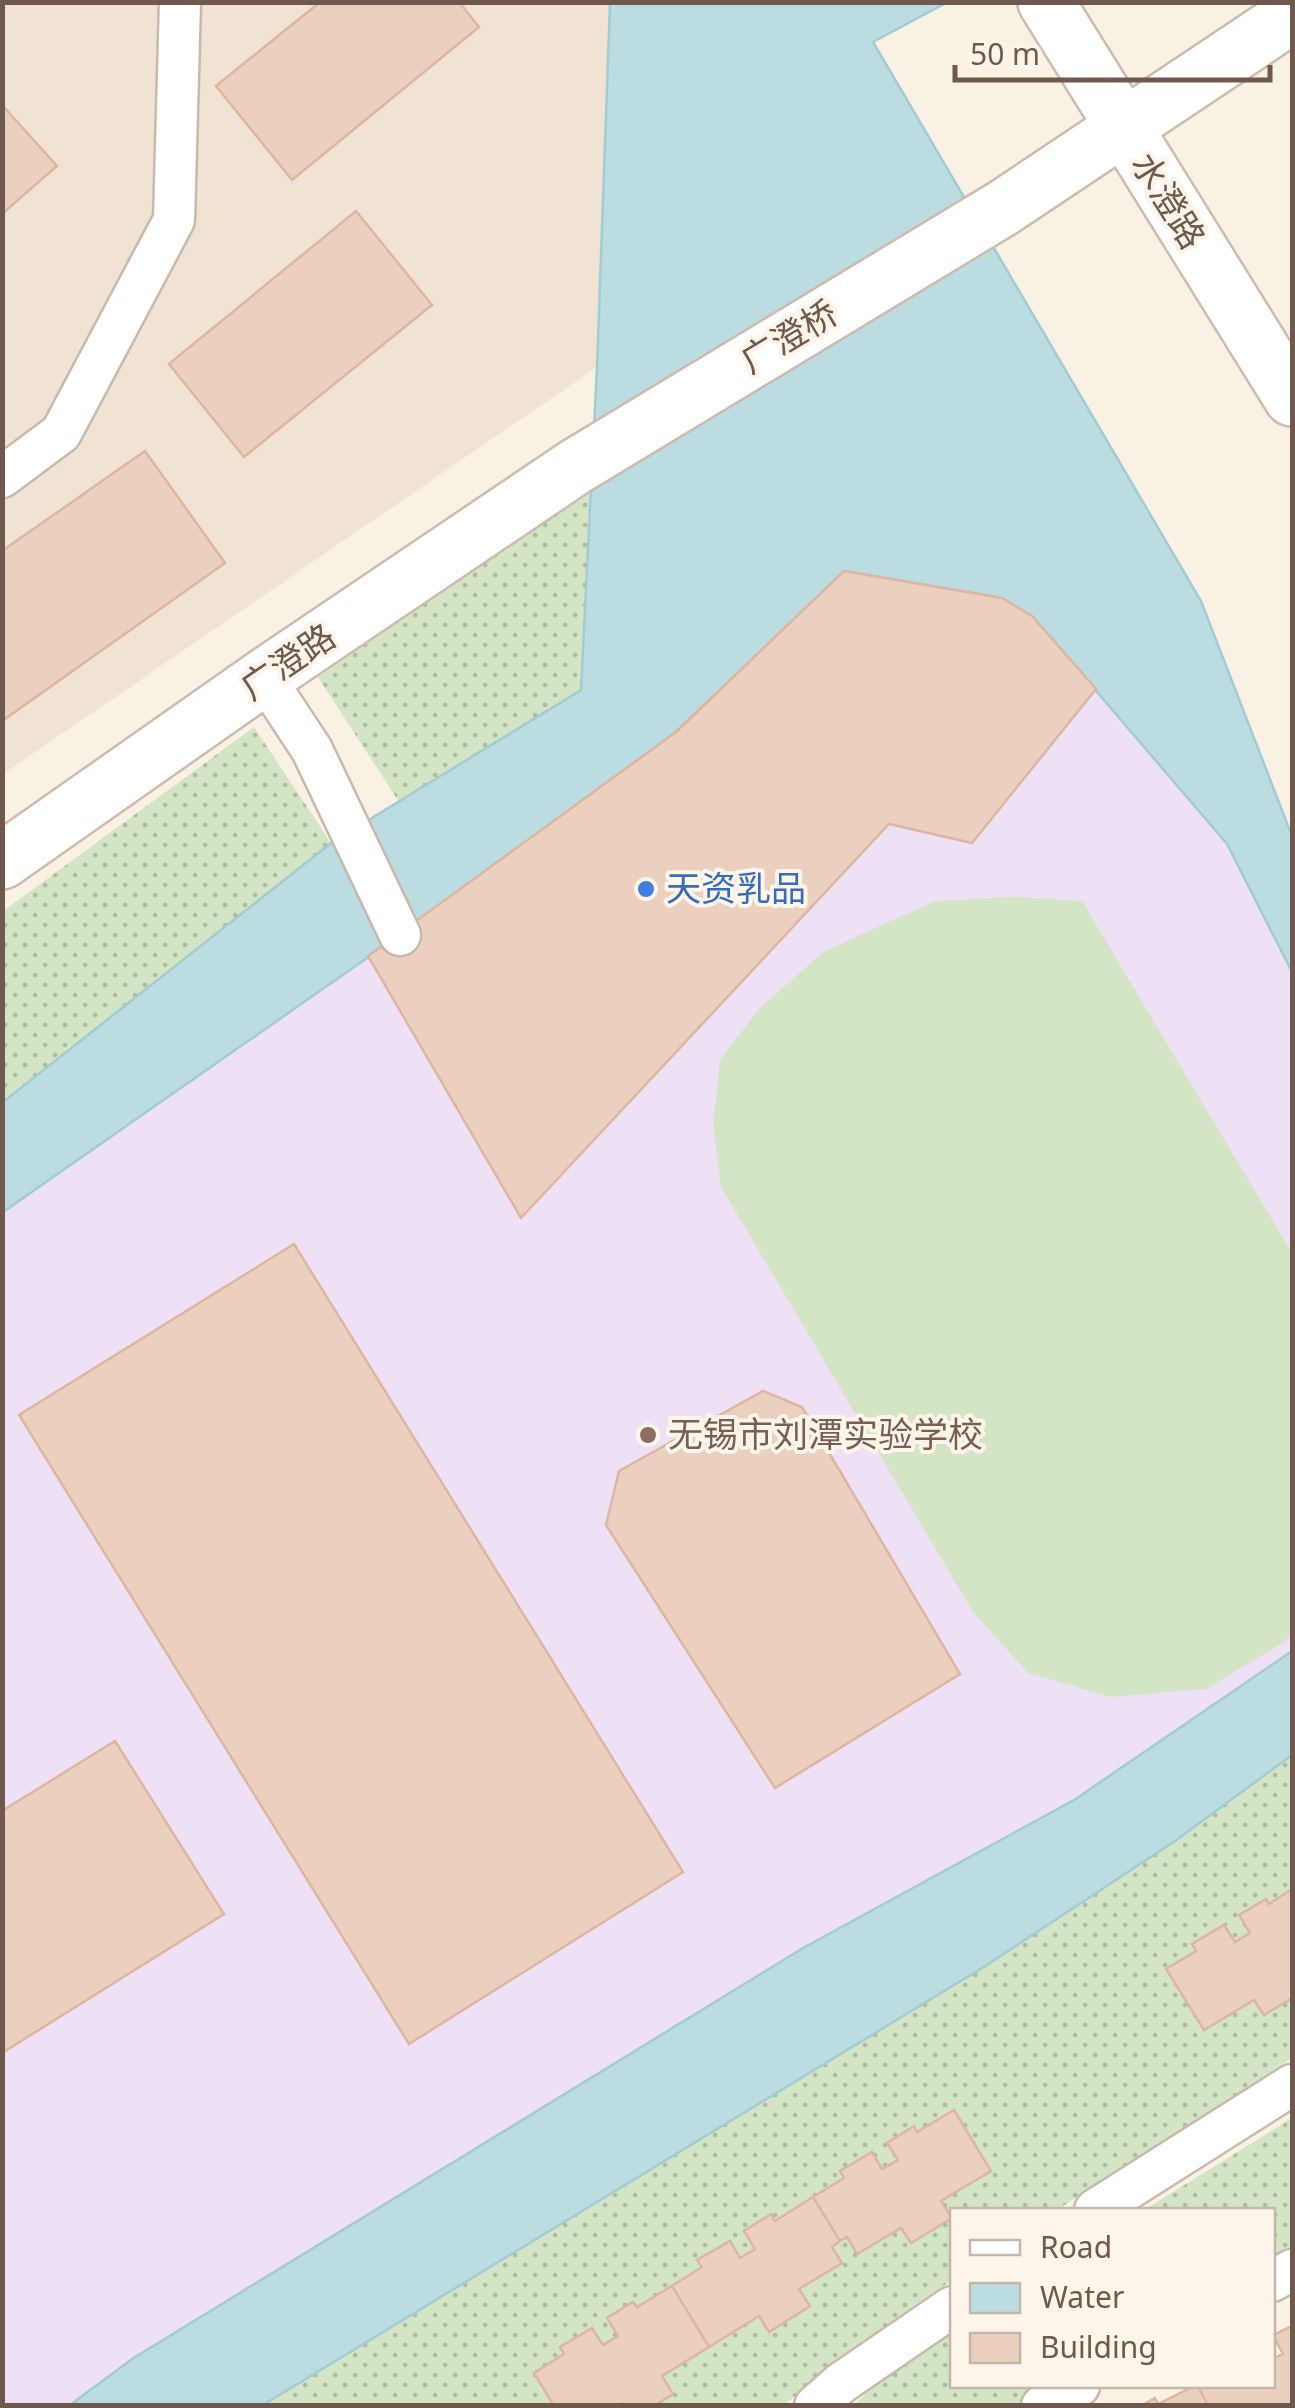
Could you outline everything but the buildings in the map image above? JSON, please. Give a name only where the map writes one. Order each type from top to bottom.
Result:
[{"type":"street","points":[[2,478],[61,433],[174,220],[180,2]]},
{"type":"street","name":"水澄路","points":[[1046,2],[1292,398]]},
{"type":"street","name":"广澄桥","points":[[575,466],[1003,208],[1292,16]]},
{"type":"street","name":"广澄路","points":[[2,862],[575,466]]},
{"type":"street","points":[[264,678],[312,750],[400,935]]},
{"type":"street","points":[[1099,2208],[1292,2085]]},
{"type":"street","points":[[815,2406],[841,2382],[950,2308]]},
{"type":"street","points":[[1042,2406],[1075,2388]]},
{"type":"shaded area","points":[[3,3],[610,3],[597,367],[3,774]]},
{"type":"shaded area","name":"无锡市刘潭实验学校","points":[[1096,689],[1227,844],[1292,972],[1292,1651],[1074,1800],[803,1948],[132,2359],[70,2405],[3,2405],[2,1212],[368,956],[521,1218],[889,824],[972,843]]},
{"type":"green space","points":[[591,489],[581,690],[399,802],[318,677]]},
{"type":"green space","points":[[254,727],[331,843],[3,1102],[2,912]]},
{"type":"green space","points":[[1014,897],[1082,901],[1292,1253],[1292,1633],[1284,1642],[1206,1689],[1111,1697],[1028,1673],[973,1612],[721,1187],[713,1124],[720,1060],[759,1009],[822,953],[890,921],[937,901]]},
{"type":"green space","points":[[1292,1755],[1292,2058],[1060,2208],[950,2208],[950,2281],[784,2405],[263,2406],[987,1965],[1175,1841]]},
{"type":"green space","points":[[1292,2118],[1292,2258],[1275,2268],[1275,2208],[1147,2208]]},
{"type":"green space","points":[[950,2330],[950,2388],[1052,2388],[1019,2405],[853,2406],[898,2363]]},
{"type":"water","points":[[610,3],[946,3],[873,42],[1201,601],[1292,836],[1292,972],[1227,844],[1032,616],[1001,598],[845,571],[676,732],[400,935],[3,1212],[3,1102],[331,843],[581,690]]},
{"type":"water","points":[[1292,1651],[1292,1755],[1175,1841],[987,1965],[263,2405],[70,2405],[132,2359],[803,1948],[1074,1800]]},
{"type":"place","name":"天资乳品","points":[[646,889]]},
{"type":"place","name":"无锡市刘潭实验学校","points":[[648,1435]]}]
